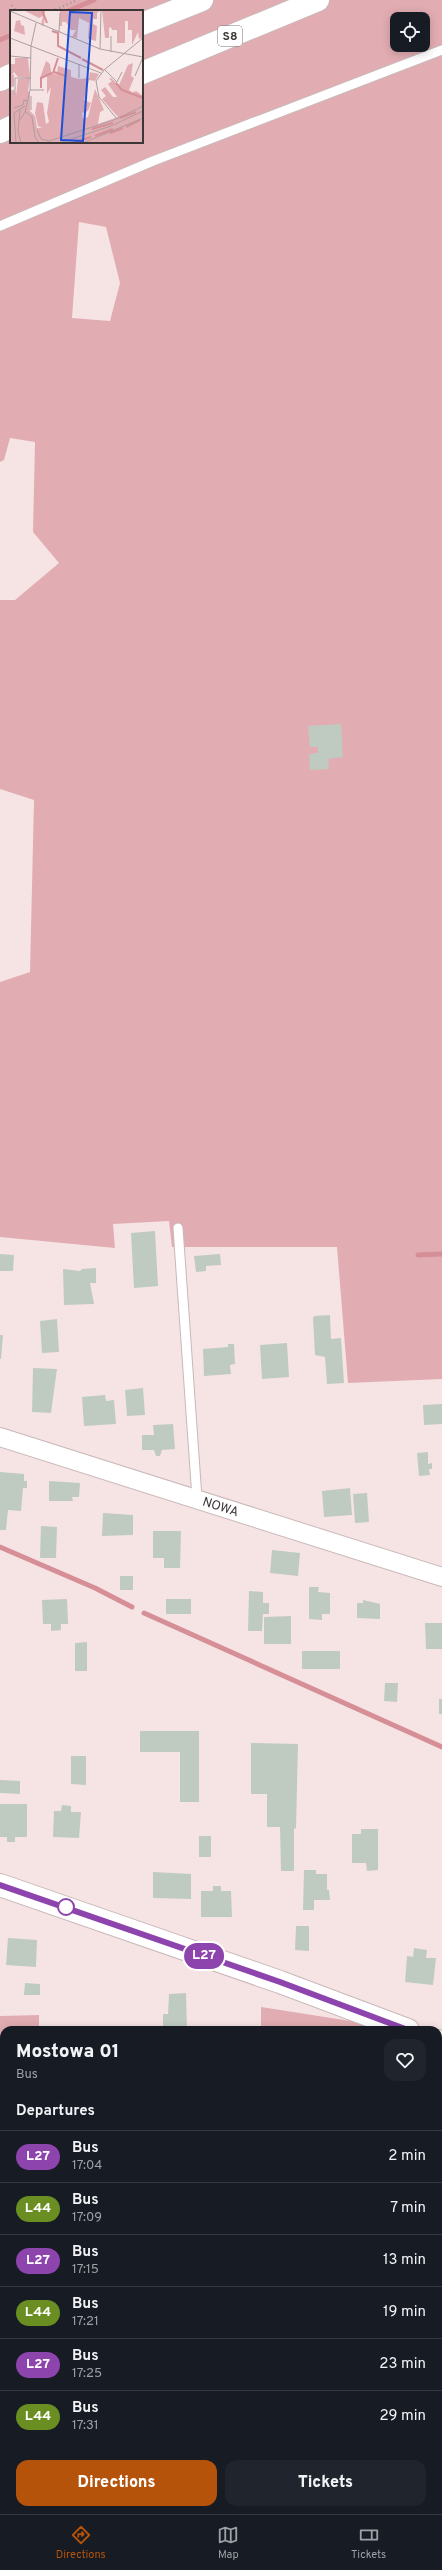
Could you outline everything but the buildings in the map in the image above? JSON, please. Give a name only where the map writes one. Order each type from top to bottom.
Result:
[{"type":"main road","points":[[143,24],[202,0]]},
{"type":"main road","name":"S8","points":[[143,73],[318,0]]},
{"type":"main road","points":[[0,80],[10,75]]},
{"type":"main road","points":[[0,132],[10,127]]},
{"type":"main road","points":[[0,1885],[280,1982],[397,2026]]},
{"type":"street","name":"NOWA","points":[[0,1437],[197,1498],[442,1577]]},
{"type":"lane","points":[[0,226],[153,161],[442,50]]},
{"type":"lane","points":[[178,1228],[197,1498]]},
{"type":"path","points":[[54,10],[78,0]]},
{"type":"path","points":[[12,5],[15,10]]},
{"type":"shaded area","points":[[0,0],[442,0],[442,1379],[348,1383],[337,1247],[172,1247],[169,1221],[113,1224],[115,1248],[0,1237],[0,982],[30,972],[34,800],[0,789],[0,600],[15,600],[59,563],[33,532],[35,442],[10,438],[4,460],[0,462]],"holes":[[[79,222],[106,227],[120,283],[110,321],[72,318]]]},
{"type":"shaded area","points":[[261,2007],[370,2024],[370,2026],[261,2026]]},
{"type":"shaded area","points":[[39,2015],[39,2026],[0,2026],[0,2016]]},
{"type":"waterway","points":[[70,10],[94,0]]},
{"type":"waterway","points":[[0,40],[10,35]]},
{"type":"waterway","points":[[418,1255],[442,1254]]},
{"type":"waterway","points":[[0,1547],[95,1588],[132,1607]]},
{"type":"waterway","points":[[144,1613],[442,1747]]},
{"type":"bus line","name":"L27","points":[[0,1885],[280,1982],[397,2026]]}]
